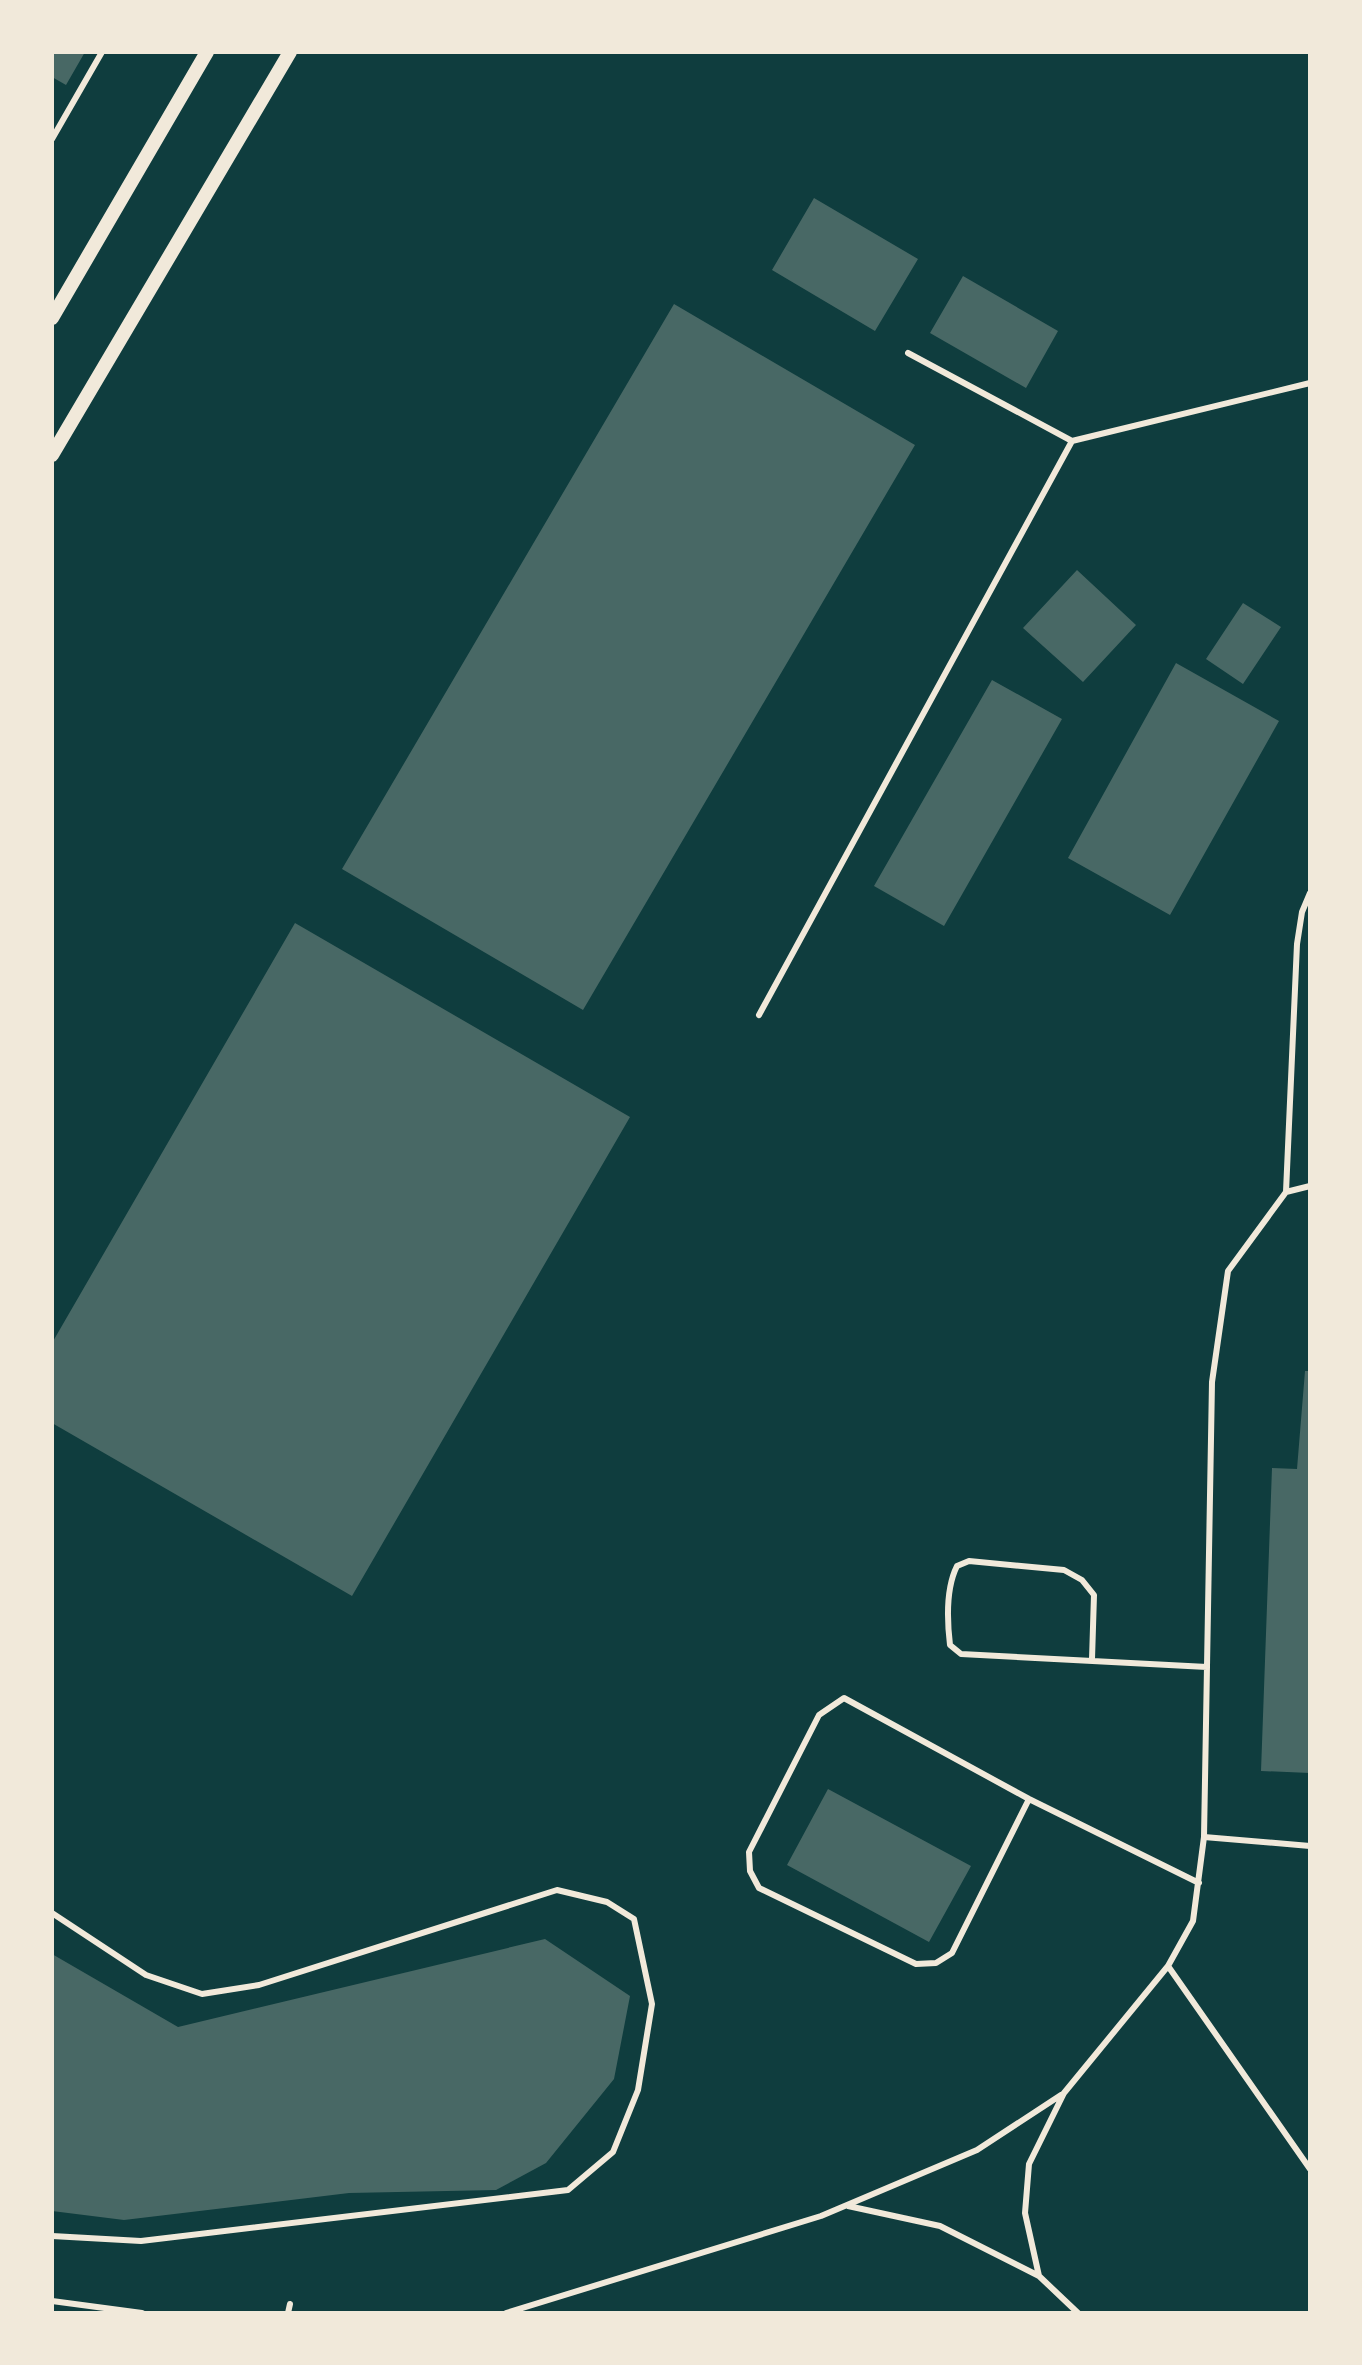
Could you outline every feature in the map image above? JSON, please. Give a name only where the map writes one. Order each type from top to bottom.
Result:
[{"type":"street","points":[[52,318],[207,52]]},
{"type":"street","points":[[52,455],[290,52]]},
{"type":"lane","points":[[52,139],[102,52]]},
{"type":"lane","points":[[908,353],[1072,441],[1310,383]]},
{"type":"lane","points":[[759,1015],[1072,441]]},
{"type":"lane","points":[[1039,2276],[1025,2213],[1029,2164],[1064,2093],[1168,1966],[1193,1921],[1204,1837],[1212,1382],[1228,1271],[1286,1192],[1297,944],[1302,912],[1310,893]]},
{"type":"lane","points":[[1286,1192],[1310,1186]]},
{"type":"lane","points":[[1092,1659],[1094,1595],[1082,1580],[1064,1570],[969,1561],[957,1566],[952,1577],[948,1629],[950,1645],[961,1654],[1207,1667]]},
{"type":"lane","points":[[1029,1799],[952,1953],[936,1963],[916,1964],[759,1888],[750,1871],[749,1852],[819,1715],[844,1698],[1029,1799],[1199,1883]]},
{"type":"lane","points":[[1204,1837],[1310,1846]]},
{"type":"lane","points":[[52,1913],[146,1975],[202,1994],[259,1985],[557,1890],[607,1902],[634,1919],[652,2004],[638,2090],[613,2152],[568,2190],[141,2241],[52,2236]]},
{"type":"lane","points":[[1168,1966],[1310,2169]]},
{"type":"lane","points":[[506,2313],[848,2206],[977,2150],[1064,2093]]},
{"type":"lane","points":[[848,2206],[940,2226],[1039,2276],[1078,2313]]},
{"type":"lane","points":[[52,2301],[142,2313]]},
{"type":"lane","points":[[288,2313],[290,2304]]},
{"type":"building","points":[[52,52],[85,52],[66,85],[52,77]]},
{"type":"building","points":[[814,198],[918,259],[875,331],[772,270]]},
{"type":"building","points":[[963,276],[1058,331],[1026,388],[930,333]]},
{"type":"building","points":[[674,304],[915,445],[583,1010],[342,869]]},
{"type":"building","points":[[1077,570],[1136,625],[1083,682],[1023,628]]},
{"type":"building","points":[[1243,603],[1281,627],[1243,684],[1206,659]]},
{"type":"building","points":[[1176,663],[1279,721],[1170,915],[1068,858]]},
{"type":"building","points":[[992,680],[1062,719],[944,926],[874,886]]},
{"type":"building","points":[[295,923],[630,1117],[352,1596],[52,1423],[52,1343]]},
{"type":"building","points":[[1305,1371],[1310,1371],[1310,1773],[1261,1771],[1272,1468],[1297,1469]]},
{"type":"building","points":[[828,1789],[971,1866],[929,1942],[787,1865]]},
{"type":"building","points":[[545,1939],[630,1996],[614,2079],[546,2163],[496,2190],[349,2193],[124,2220],[52,2211],[52,1954],[178,2027]]}]
